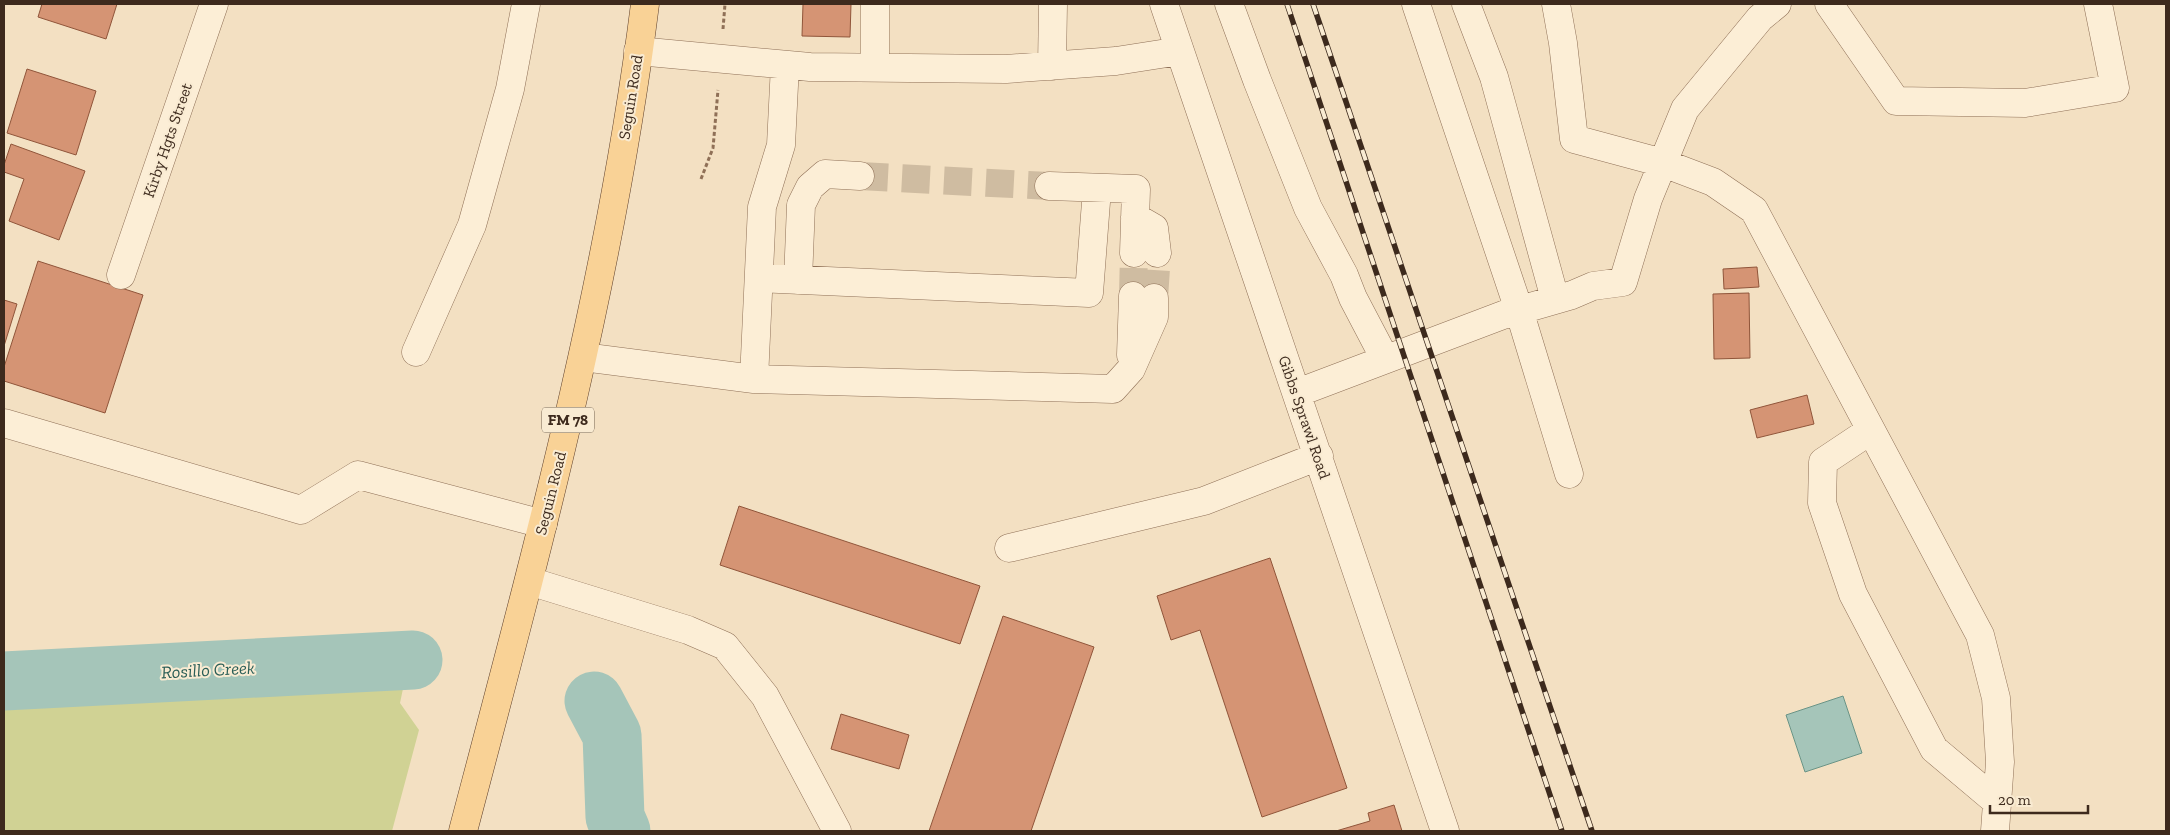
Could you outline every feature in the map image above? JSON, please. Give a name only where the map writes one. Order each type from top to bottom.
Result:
[{"type":"main road","name":"Seguin Road","points":[[463,831],[529,581],[583,357],[622,149],[645,4]]},
{"type":"street","name":"Kirby Hgts Street","points":[[121,275],[214,4]]},
{"type":"street","points":[[416,352],[472,226],[510,89],[526,4]]},
{"type":"street","points":[[875,4],[875,68]]},
{"type":"street","points":[[1052,66],[1053,4]]},
{"type":"street","name":"Gibbs Sprawl Road","points":[[1164,4],[1445,831]]},
{"type":"street","points":[[1229,4],[1308,208],[1344,275],[1353,298],[1385,359]]},
{"type":"street","points":[[1416,4],[1519,310],[1569,474]]},
{"type":"street","points":[[1466,4],[1494,77],[1555,299]]},
{"type":"street","points":[[1556,4],[1563,43],[1574,139],[1663,163],[1713,182],[1754,210],[1980,635],[1996,698],[2000,762],[1995,831]]},
{"type":"street","points":[[1297,393],[1467,327],[1593,286],[1623,282],[1648,199],[1686,109],[1760,18],[1777,4]]},
{"type":"street","points":[[1829,4],[1896,101],[2025,102],[2115,88],[2098,4]]},
{"type":"street","points":[[638,51],[810,67],[1006,69],[1116,61],[1180,51]]},
{"type":"street","points":[[754,379],[762,207],[781,145],[785,64]]},
{"type":"street","points":[[798,280],[801,205],[810,186],[825,174],[860,176]]},
{"type":"street","points":[[1049,186],[1136,189],[1135,216],[1154,228],[1145,253]]},
{"type":"street","points":[[759,278],[1089,293],[1097,189]]},
{"type":"street","points":[[583,357],[754,379],[1113,388],[1131,369],[1154,316],[1144,297]]},
{"type":"street","points":[[4,423],[301,510],[358,475],[543,524]]},
{"type":"street","points":[[1871,430],[1823,462],[1822,503],[1853,594],[1934,749],[1997,802]]},
{"type":"street","points":[[1009,548],[1204,501],[1319,456]]},
{"type":"street","points":[[529,581],[688,630],[725,646],[765,696],[838,831]]},
{"type":"path","points":[[724,20],[725,4]]},
{"type":"path","points":[[701,179],[713,148],[717,101]]},
{"type":"green space","points":[[405,679],[400,703],[419,730],[392,831],[4,831],[4,697]]},
{"type":"shaded area","points":[[1843,696],[1862,753],[1805,772],[1786,715]]},
{"type":"building","points":[[42,4],[117,4],[106,39],[38,17]]},
{"type":"building","points":[[803,4],[851,4],[850,37],[802,36]]},
{"type":"building","points":[[27,69],[96,91],[76,155],[7,133]]},
{"type":"building","points":[[11,144],[85,171],[59,240],[9,221],[24,179],[4,172],[4,165]]},
{"type":"building","points":[[38,261],[143,295],[105,413],[4,381],[4,367]]},
{"type":"building","points":[[1757,267],[1759,287],[1724,289],[1723,269]]},
{"type":"building","points":[[1749,293],[1750,358],[1714,359],[1713,294]]},
{"type":"building","points":[[4,300],[17,304],[4,346]]},
{"type":"building","points":[[1807,395],[1814,424],[1757,438],[1750,410]]},
{"type":"building","points":[[739,506],[980,586],[960,644],[720,565]]},
{"type":"building","points":[[1270,558],[1347,788],[1262,817],[1200,630],[1171,640],[1157,596]]},
{"type":"building","points":[[1003,616],[1094,647],[1031,831],[929,831]]},
{"type":"building","points":[[841,714],[909,735],[899,769],[831,749]]},
{"type":"building","points":[[1394,805],[1402,831],[1336,831],[1370,821],[1368,813]]},
{"type":"waterway","name":"Rosillo Creek","points":[[4,681],[413,660]]},
{"type":"waterway","name":"Rosillo Creek","points":[[594,701],[612,735],[615,817],[621,831]]},
{"type":"tunnel","points":[[860,176],[1049,186]]},
{"type":"tunnel","points":[[1133,296],[1134,253]]},
{"type":"tunnel","points":[[1154,298],[1157,253]]},
{"type":"railway","points":[[1287,4],[1562,831]]},
{"type":"railway","points":[[1313,4],[1592,831]]}]
